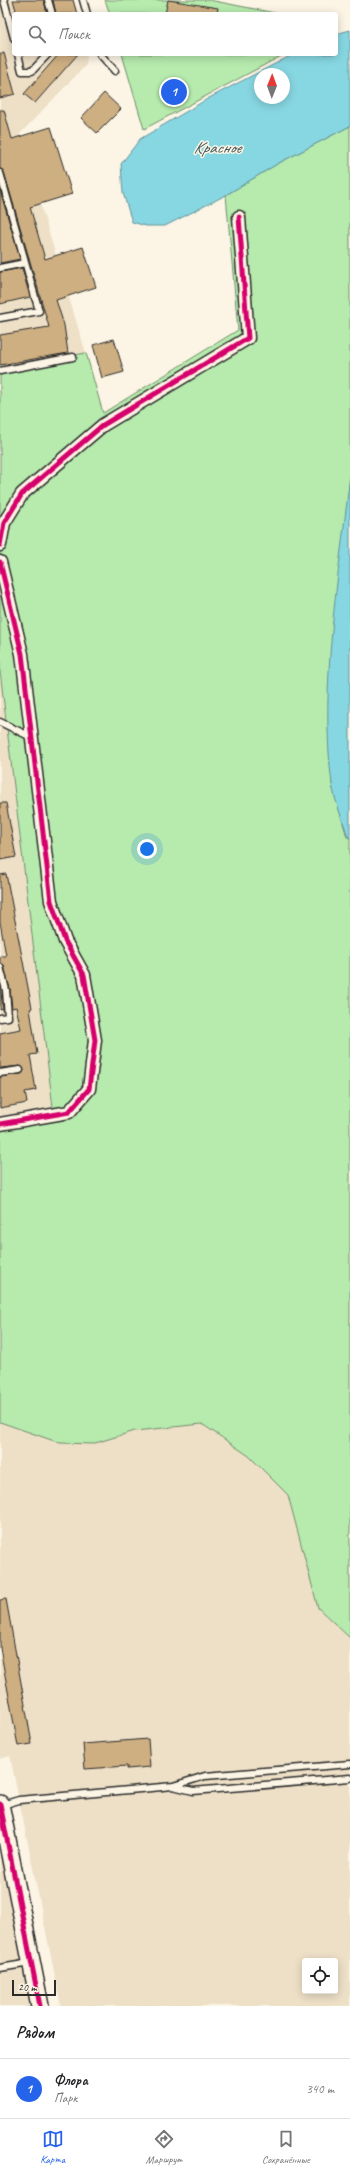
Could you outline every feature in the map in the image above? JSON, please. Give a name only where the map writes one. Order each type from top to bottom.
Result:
[{"type":"street","points":[[0,545],[4,523],[22,494],[103,425],[248,338],[239,217]]},
{"type":"street","points":[[0,562],[22,654],[51,901],[65,941],[84,975],[95,1040],[89,1089],[70,1112],[0,1124]]},
{"type":"street","points":[[0,1805],[40,2006]]},
{"type":"lane","points":[[4,0],[12,30]]},
{"type":"lane","points":[[48,0],[51,12]]},
{"type":"lane","points":[[83,0],[86,12]]},
{"type":"lane","points":[[18,56],[22,71],[32,71],[46,56]]},
{"type":"lane","points":[[102,56],[115,71]]},
{"type":"lane","points":[[0,173],[40,311],[0,318]]},
{"type":"lane","points":[[0,268],[25,263]]},
{"type":"lane","points":[[0,371],[73,357]]},
{"type":"lane","points":[[0,722],[31,737]]},
{"type":"lane","points":[[0,967],[6,990],[8,1017],[0,1018]]},
{"type":"lane","points":[[0,1073],[20,1070]]},
{"type":"lane","points":[[0,1805],[19,1800],[173,1786],[205,1776],[350,1764]]},
{"type":"lane","points":[[173,1786],[193,1791],[350,1778]]},
{"type":"lane","points":[[0,1968],[31,1963]]},
{"type":"shaded area","points":[[0,0],[74,0],[77,12],[12,12],[12,56],[87,56],[86,65],[19,135],[86,353],[0,368]]},
{"type":"shaded area","points":[[0,671],[54,1117],[0,1127]]},
{"type":"shaded area","points":[[0,1422],[60,1443],[92,1444],[135,1431],[202,1424],[249,1456],[288,1495],[318,1608],[350,1638],[350,2006],[61,2006],[10,1756],[0,1759]]},
{"type":"shaded area","points":[[0,1836],[33,2006],[0,2006]]},
{"type":"green space","points":[[105,0],[209,0],[270,12],[109,12]]},
{"type":"green space","points":[[123,56],[281,56],[259,68],[254,68],[254,70],[144,129]]},
{"type":"green space","points":[[350,126],[350,476],[332,645],[329,723],[332,785],[347,837],[350,838],[350,1638],[318,1608],[288,1495],[249,1456],[202,1424],[135,1431],[92,1444],[60,1443],[0,1422],[0,1128],[54,1116],[0,671],[0,368],[86,353],[103,413],[238,330],[226,195],[277,164]]},
{"type":"water","name":"Красное","points":[[350,30],[350,126],[277,164],[226,195],[165,226],[146,226],[132,222],[123,193],[121,164],[140,139],[209,98],[254,75],[254,104],[290,104],[290,68],[267,68],[290,56],[338,56],[338,33]]},
{"type":"water","points":[[350,476],[350,838],[348,837],[339,811],[332,784],[328,708],[332,630]]},
{"type":"building","points":[[13,0],[44,0],[47,12],[16,12]]},
{"type":"building","points":[[53,0],[73,0],[76,12],[56,12]]},
{"type":"building","points":[[168,0],[218,8],[217,12],[165,12]]},
{"type":"building","points":[[4,53],[15,94],[0,98],[0,54]]},
{"type":"building","points":[[57,56],[76,56],[35,103],[24,94]]},
{"type":"building","points":[[104,93],[121,109],[97,133],[81,118]]},
{"type":"building","points":[[0,110],[4,110],[12,139],[51,127],[72,194],[30,207],[45,259],[83,247],[96,287],[56,300],[64,325],[68,353],[0,365],[0,335],[49,327],[4,172],[0,169]]},
{"type":"building","points":[[0,190],[20,259],[0,263]]},
{"type":"building","points":[[22,268],[30,297],[0,304],[0,272]]},
{"type":"building","points":[[114,339],[124,372],[102,378],[93,345]]},
{"type":"building","points":[[0,803],[6,803],[16,857],[0,860]]},
{"type":"building","points":[[6,874],[32,1008],[30,1009],[37,1054],[30,1055],[36,1090],[25,1092],[27,1103],[0,1108],[0,1077],[21,1074],[24,1070],[20,1066],[0,1068],[0,1033],[21,1029],[16,1007],[12,1008],[10,989],[4,966],[0,963],[0,956],[6,956],[0,922],[0,875]]},
{"type":"building","points":[[0,985],[3,1009],[0,1010]]},
{"type":"building","points":[[6,1599],[32,1744],[18,1746],[0,1648],[0,1600]]},
{"type":"building","points":[[148,1739],[150,1767],[127,1769],[127,1766],[85,1769],[83,1744]]},
{"type":"cycle path","points":[[0,545],[4,523],[22,494],[103,425],[248,338],[239,217]]},
{"type":"cycle path","points":[[0,562],[22,654],[51,901],[65,941],[84,975],[95,1040],[89,1089],[69,1112],[0,1124]]},
{"type":"cycle path","points":[[0,1804],[40,2006]]},
{"type":"place","name":"Флора","points":[[174,92]]}]
